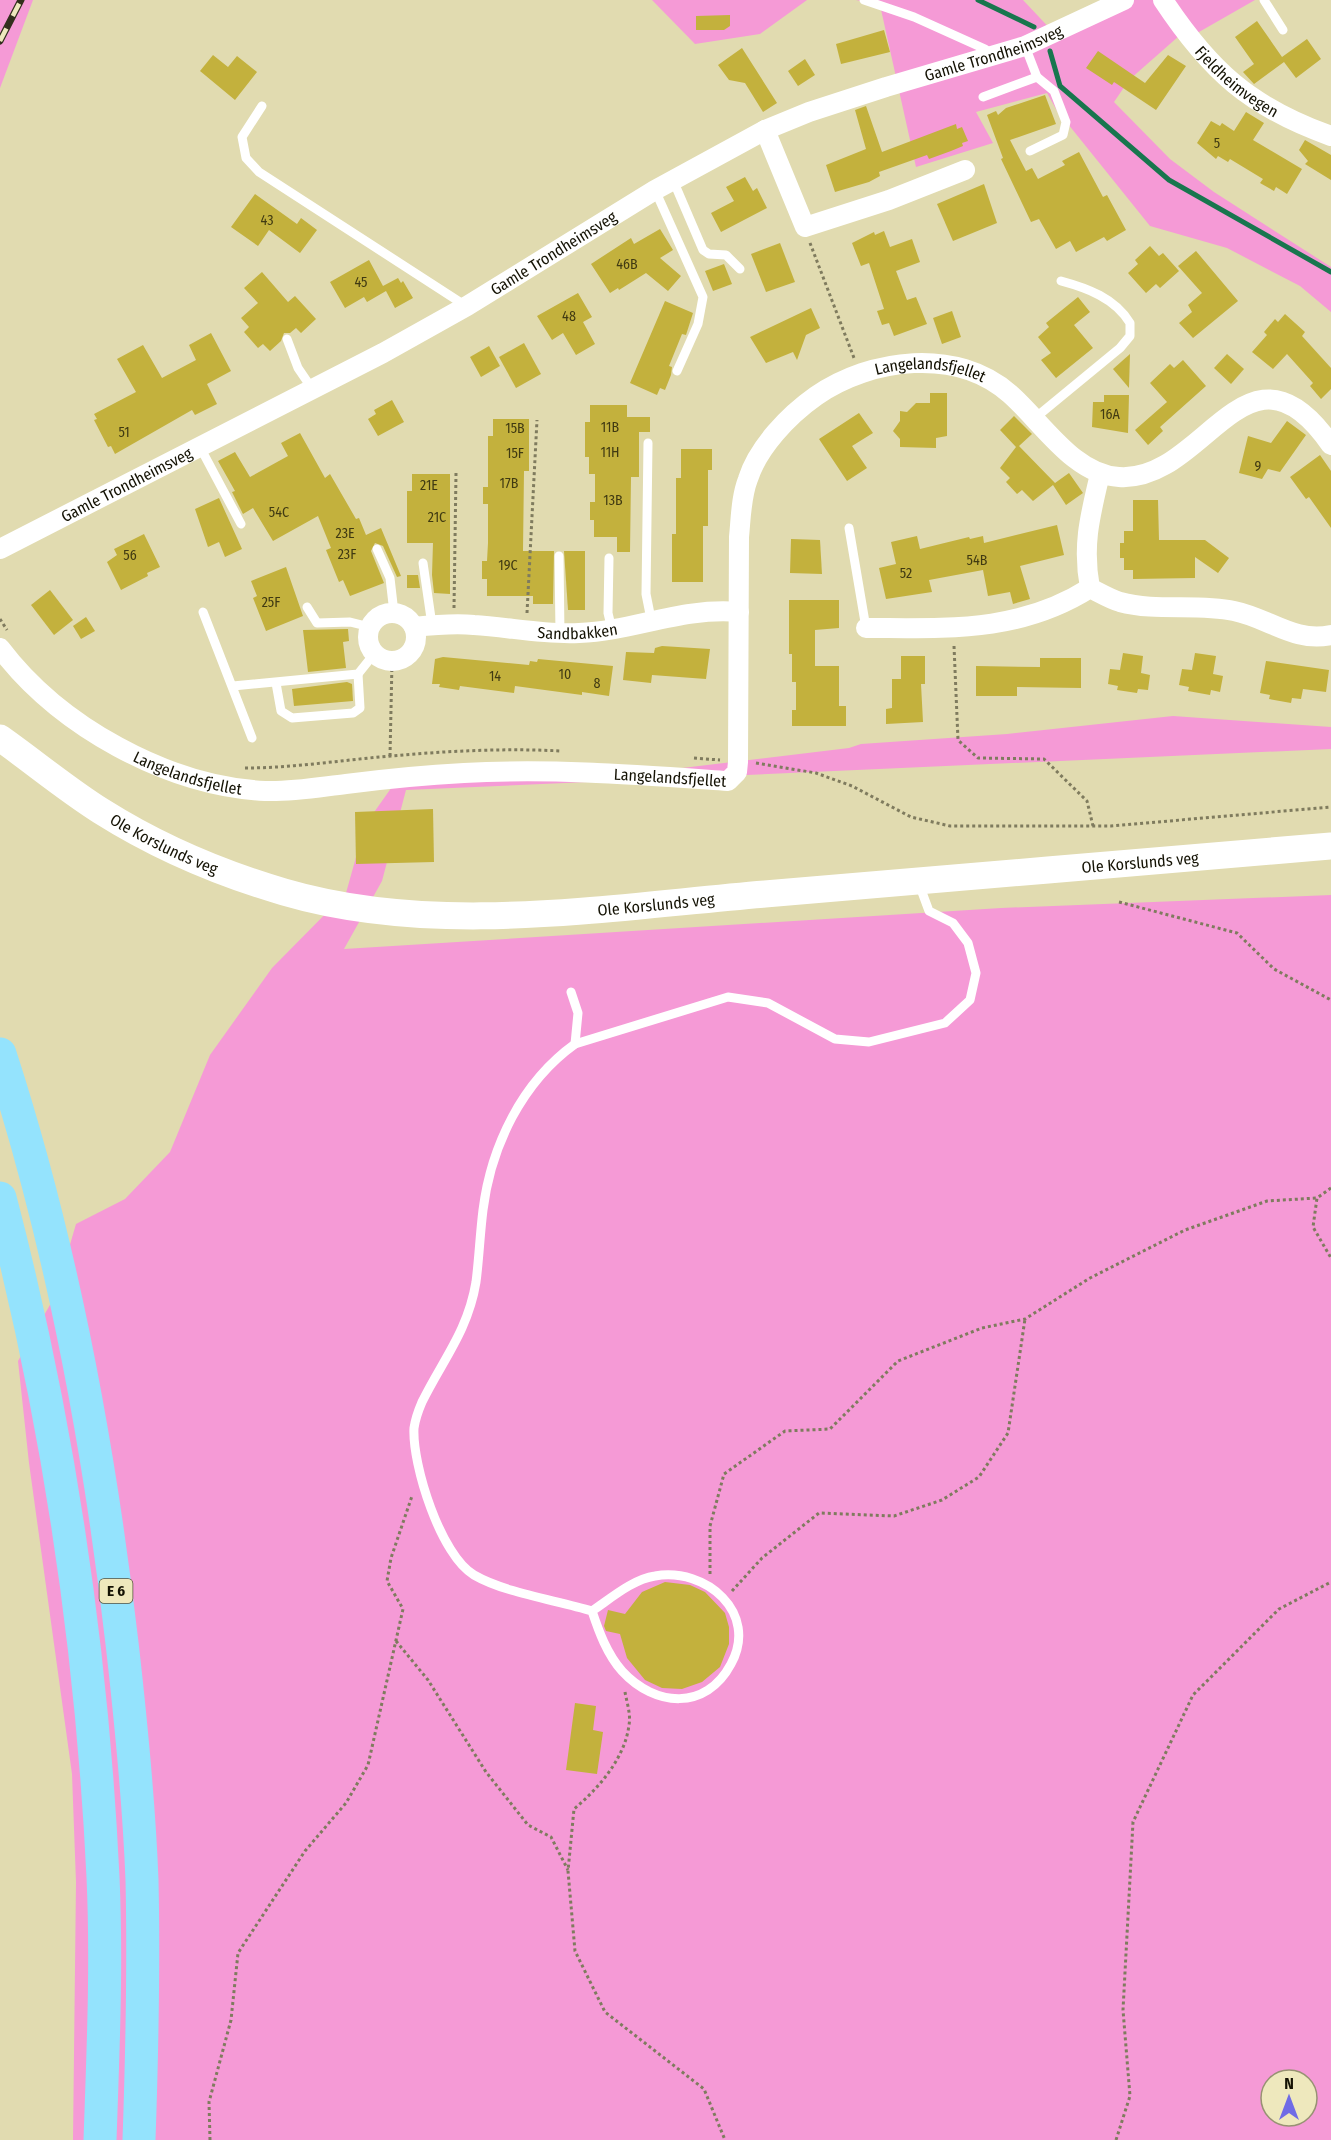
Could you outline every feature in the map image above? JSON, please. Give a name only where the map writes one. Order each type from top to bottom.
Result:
[{"type":"highway","name":"E 6","points":[[0,1054],[14,1098],[61,1278],[93,1437],[116,1589],[132,1731],[141,1879],[140,2140]]},
{"type":"highway","name":"E 6","points":[[0,1198],[24,1290],[54,1437],[93,1734],[103,1879],[100,2140]]},
{"type":"street","name":"Gamle Trondheimsveg","points":[[0,549],[313,390],[467,306],[655,190],[765,130],[809,112],[886,87],[1025,46],[1124,0]]},
{"type":"street","name":"Fjeldheimvegen","points":[[1162,0],[1190,38],[1229,82],[1263,106],[1331,136]]},
{"type":"street","points":[[765,130],[805,227],[889,200],[965,170]]},
{"type":"street","name":"Langelandsfjellet","points":[[6,643],[32,684],[68,713],[114,744],[165,770],[221,785],[265,791],[298,790],[465,772],[548,772],[728,781],[737,772],[738,762],[739,537],[742,503],[748,477],[764,449],[807,403],[834,384],[860,373],[903,364],[934,363],[962,369],[987,379],[1008,392],[1076,459],[1100,474],[1121,478],[1143,475],[1163,467],[1186,452],[1225,417],[1260,400],[1275,400],[1306,414],[1331,445]]},
{"type":"street","points":[[1090,588],[1085,562],[1085,541],[1100,474]]},
{"type":"street","points":[[866,628],[953,628],[1006,623],[1039,615],[1065,604],[1090,588]]},
{"type":"street","points":[[1090,588],[1118,602],[1142,606],[1201,606],[1236,611],[1288,633],[1306,637],[1331,635]]},
{"type":"street","name":"Sandbakken","points":[[423,626],[454,625],[560,634],[612,630],[651,619],[692,612],[739,612]]},
{"type":"street","points":[[394,613],[423,626],[407,657],[383,658],[368,641],[370,627],[380,616],[394,613]]},
{"type":"street","name":"Ole Korslunds veg","points":[[0,726],[10,745],[99,810],[170,850],[209,868],[287,893],[373,910],[467,916],[524,913],[1331,846]]},
{"type":"lane","points":[[864,0],[935,27],[985,49],[994,56]]},
{"type":"lane","points":[[1264,0],[1283,30]]},
{"type":"lane","points":[[1025,46],[1037,77],[1054,91],[1066,122],[1063,135],[1030,151]]},
{"type":"lane","points":[[983,97],[1037,77]]},
{"type":"lane","points":[[262,106],[242,137],[246,158],[259,172],[467,306]]},
{"type":"lane","points":[[673,180],[703,250],[709,254],[726,255],[740,269]]},
{"type":"lane","points":[[655,190],[703,297],[698,324],[677,371]]},
{"type":"lane","points":[[1035,418],[1120,348],[1130,336],[1130,323],[1111,302],[1086,288],[1061,281]]},
{"type":"lane","points":[[287,339],[298,368],[313,390]]},
{"type":"lane","points":[[648,443],[646,594],[651,619]]},
{"type":"lane","points":[[200,447],[241,524]]},
{"type":"lane","points":[[849,528],[866,628]]},
{"type":"lane","points":[[377,549],[390,578],[394,613]]},
{"type":"lane","points":[[559,556],[560,634]]},
{"type":"lane","points":[[609,558],[608,613],[612,630]]},
{"type":"lane","points":[[423,563],[423,626]]},
{"type":"lane","points":[[307,607],[317,623],[350,622],[370,627]]},
{"type":"lane","points":[[203,612],[252,738]]},
{"type":"lane","points":[[233,686],[358,674],[383,658]]},
{"type":"lane","points":[[276,683],[281,711],[292,718],[353,713],[360,708],[358,674]]},
{"type":"lane","points":[[592,1611],[602,1641],[621,1670],[642,1690],[663,1697],[681,1699],[702,1695],[719,1680],[732,1663],[738,1640],[735,1618],[725,1599],[710,1585],[696,1578],[674,1574],[653,1576],[592,1611],[522,1592],[473,1575],[443,1541],[419,1474],[414,1427],[422,1402],[438,1377],[469,1312],[476,1283],[483,1208],[491,1170],[502,1137],[535,1080],[557,1056],[575,1044],[728,997],[768,1003],[835,1040],[869,1042],[945,1023],[970,1000],[976,972],[969,943],[953,922],[929,911],[917,881]]},
{"type":"lane","points":[[571,992],[578,1013],[575,1044]]},
{"type":"path","points":[[805,227],[860,373]]},
{"type":"path","points":[[526,631],[537,420]]},
{"type":"path","points":[[454,625],[456,473]]},
{"type":"path","points":[[0,619],[6,643]]},
{"type":"path","points":[[953,628],[958,740],[978,758],[1044,759],[1087,801],[1093,826]]},
{"type":"path","points":[[383,658],[390,756]]},
{"type":"path","points":[[241,768],[282,768],[390,756],[501,751],[568,752]]},
{"type":"path","points":[[683,758],[782,765],[816,772],[852,786],[911,818],[931,823],[1093,826],[1331,807]]},
{"type":"path","points":[[1119,902],[1237,933],[1274,969],[1331,1000]]},
{"type":"path","points":[[710,1585],[710,1526],[724,1474],[785,1431],[830,1429],[898,1361],[982,1328],[1025,1319],[1090,1278],[1185,1230],[1267,1201],[1317,1198],[1331,1188]]},
{"type":"path","points":[[1317,1198],[1313,1227],[1331,1258]]},
{"type":"path","points":[[725,1599],[762,1558],[819,1514],[894,1515],[942,1500],[979,1477],[1008,1433],[1025,1319]]},
{"type":"path","points":[[210,2140],[209,2102],[231,2020],[238,1953],[304,1851],[346,1803],[368,1765],[403,1609],[387,1581],[391,1558],[419,1474]]},
{"type":"path","points":[[1116,2140],[1130,2096],[1123,2010],[1133,1822],[1193,1695],[1279,1609],[1331,1582]]},
{"type":"path","points":[[396,1641],[428,1680],[486,1772],[528,1825],[551,1838],[568,1871]]},
{"type":"path","points":[[621,1670],[630,1722],[624,1750],[594,1792],[574,1809],[568,1871],[575,1951],[604,2012],[704,2089],[724,2140]]},
{"type":"shaded area","points":[[0,0],[33,0],[0,88]]},
{"type":"shaded area","points":[[652,0],[807,0],[760,34],[695,44]]},
{"type":"shaded area","points":[[856,0],[1023,0],[1056,35],[1122,0],[1255,0],[1199,32],[1179,36],[1129,80],[1114,102],[1170,159],[1214,192],[1331,267],[1331,312],[1300,286],[1227,248],[1150,226],[1068,124],[1065,125],[1047,93],[976,112],[993,143],[916,167],[880,5]]},
{"type":"shaded area","points":[[1173,716],[1331,727],[1331,749],[406,790],[382,881],[344,949],[1001,908],[1331,895],[1331,2140],[73,2140],[76,1882],[72,1774],[29,1463],[18,1361],[55,1296],[76,1224],[125,1199],[170,1152],[210,1055],[272,968],[346,893],[365,825],[399,777],[624,775],[849,748],[861,744],[1007,734]]},
{"type":"building","points":[[730,15],[730,26],[724,30],[696,30],[696,16]]},
{"type":"building","points":[[1257,21],[1282,57],[1307,39],[1321,59],[1296,78],[1284,62],[1254,84],[1243,72],[1254,64],[1235,37]]},
{"type":"building","points":[[884,30],[890,52],[841,64],[836,44]]},
{"type":"building","points":[[742,48],[777,103],[763,112],[745,83],[729,80],[718,65]]},
{"type":"building","points":[[1098,51],[1145,83],[1168,55],[1186,66],[1156,110],[1114,82],[1112,85],[1086,68]]},
{"type":"building","points":[[213,55],[228,67],[237,56],[257,72],[235,100],[200,71]]},
{"type":"building","points":[[805,59],[815,75],[798,86],[788,71]]},
{"type":"building","points":[[1045,95],[1056,124],[1010,140],[1026,171],[1032,168],[1038,179],[1065,165],[1062,161],[1079,152],[1103,197],[1107,195],[1126,230],[1107,241],[1104,237],[1076,252],[1070,241],[1056,249],[1039,219],[1031,222],[1001,159],[1003,158],[987,115],[996,111],[998,115],[1006,108]]},
{"type":"building","points":[[866,106],[882,152],[956,124],[957,129],[962,127],[968,141],[951,151],[929,159],[927,155],[879,172],[880,176],[869,182],[835,192],[826,165],[866,149],[855,110]]},
{"type":"building","points":[[1246,112],[1264,123],[1253,140],[1302,169],[1287,194],[1276,187],[1274,191],[1260,183],[1263,179],[1230,159],[1228,162],[1218,156],[1216,159],[1197,143],[1211,121],[1220,126],[1222,123],[1234,131]]},
{"type":"building","points":[[1305,140],[1331,155],[1331,180],[1305,164],[1308,161],[1299,150]]},
{"type":"building","points":[[745,177],[753,191],[757,188],[767,208],[721,232],[711,213],[734,201],[726,187]]},
{"type":"building","points":[[984,184],[997,223],[953,241],[937,204]]},
{"type":"building","points":[[255,194],[297,224],[301,218],[317,230],[300,253],[269,230],[258,246],[231,227]]},
{"type":"building","points":[[660,229],[673,250],[660,258],[681,276],[668,291],[646,273],[610,293],[591,264],[631,238],[634,244]]},
{"type":"building","points":[[884,231],[890,247],[912,239],[920,262],[896,271],[907,300],[916,297],[927,324],[894,336],[889,323],[882,325],[877,311],[884,309],[869,263],[861,266],[852,243],[874,232],[875,235]]},
{"type":"building","points":[[780,243],[795,282],[766,292],[751,254]]},
{"type":"building","points":[[1150,246],[1159,256],[1163,253],[1179,271],[1160,288],[1156,284],[1146,293],[1128,273],[1138,264],[1135,260]]},
{"type":"building","points":[[1196,251],[1238,301],[1193,338],[1179,323],[1192,312],[1188,305],[1202,293],[1178,266]]},
{"type":"building","points":[[369,260],[383,286],[398,278],[401,283],[403,281],[413,298],[395,308],[386,291],[367,302],[364,297],[345,308],[330,282]]},
{"type":"building","points":[[724,264],[732,284],[713,291],[705,271]]},
{"type":"building","points":[[262,272],[288,302],[295,296],[316,319],[301,333],[296,328],[290,333],[284,333],[281,341],[270,351],[263,344],[258,348],[244,332],[249,327],[241,318],[258,303],[244,288]]},
{"type":"building","points":[[578,293],[592,317],[583,322],[595,344],[576,355],[563,333],[552,340],[537,316]]},
{"type":"building","points":[[1078,297],[1090,312],[1074,325],[1093,348],[1056,378],[1041,360],[1051,353],[1038,337],[1049,327],[1046,323]]},
{"type":"building","points":[[665,301],[693,313],[686,335],[682,334],[669,366],[672,367],[671,375],[665,390],[660,388],[657,395],[630,383]]},
{"type":"building","points":[[811,308],[820,328],[806,335],[797,360],[793,352],[766,363],[750,337]]},
{"type":"building","points":[[952,311],[961,337],[942,344],[933,318]]},
{"type":"building","points":[[1285,314],[1305,332],[1302,336],[1331,368],[1331,389],[1321,399],[1310,386],[1313,383],[1287,354],[1273,369],[1252,352],[1267,335],[1264,332],[1275,319],[1278,322]]},
{"type":"building","points":[[211,333],[231,371],[207,384],[217,404],[195,415],[192,410],[115,454],[111,446],[108,447],[94,420],[97,419],[94,414],[136,392],[117,359],[143,345],[162,378],[196,360],[189,345]]},
{"type":"building","points":[[524,343],[541,374],[516,388],[499,357]]},
{"type":"building","points":[[489,346],[500,366],[481,377],[470,357]]},
{"type":"building","points":[[1130,354],[1129,388],[1113,369]]},
{"type":"building","points":[[1227,354],[1244,369],[1231,384],[1214,368]]},
{"type":"building","points":[[1183,360],[1206,386],[1160,427],[1163,431],[1148,445],[1135,430],[1167,402],[1150,383],[1170,364],[1174,368]]},
{"type":"building","points":[[930,393],[947,393],[947,436],[936,438],[936,448],[900,447],[900,439],[893,431],[900,421],[900,411],[907,412],[916,403],[930,403]]},
{"type":"building","points":[[1104,395],[1129,395],[1128,433],[1092,427],[1093,402],[1104,402]]},
{"type":"building","points":[[392,400],[404,422],[378,436],[368,419],[376,414],[374,410]]},
{"type":"building","points":[[590,405],[627,405],[627,417],[650,417],[650,432],[639,432],[639,477],[631,477],[630,552],[617,552],[617,537],[594,537],[594,520],[590,520],[590,502],[595,502],[595,474],[589,474],[589,457],[585,457],[585,422],[590,422]]},
{"type":"building","points":[[859,413],[873,433],[852,446],[867,468],[847,481],[819,439]]},
{"type":"building","points":[[1014,416],[1032,434],[1019,446],[1055,483],[1069,473],[1083,493],[1066,505],[1053,485],[1033,501],[1022,490],[1017,494],[1006,482],[1010,478],[1000,468],[1016,447],[1000,430]]},
{"type":"building","points":[[493,419],[529,419],[529,471],[524,471],[523,551],[554,551],[553,604],[533,604],[533,596],[487,596],[487,579],[482,579],[482,561],[487,561],[488,504],[483,504],[483,487],[488,487],[488,436],[493,436]]},
{"type":"building","points":[[1287,421],[1306,435],[1280,472],[1268,469],[1262,479],[1239,473],[1248,436],[1271,443]]},
{"type":"building","points":[[300,433],[325,478],[330,474],[356,519],[359,518],[366,535],[381,528],[401,576],[397,577],[383,546],[375,543],[371,551],[384,583],[350,596],[343,580],[339,582],[326,550],[331,548],[318,516],[273,541],[253,508],[243,514],[232,492],[235,491],[218,461],[235,452],[250,477],[288,456],[281,443]]},
{"type":"building","points":[[681,449],[712,449],[712,470],[708,470],[708,526],[703,526],[703,582],[672,582],[672,534],[676,534],[676,478],[681,478]]},
{"type":"building","points":[[1320,455],[1331,471],[1331,528],[1309,497],[1306,499],[1290,477]]},
{"type":"building","points":[[412,474],[450,474],[450,594],[434,593],[433,543],[407,543],[407,491],[412,491]]},
{"type":"building","points":[[219,498],[242,549],[225,557],[219,542],[208,547],[195,509]]},
{"type":"building","points":[[1133,500],[1158,500],[1159,540],[1205,540],[1229,558],[1218,573],[1195,557],[1195,578],[1133,579],[1133,570],[1124,570],[1124,558],[1120,558],[1120,543],[1124,543],[1124,531],[1133,531]]},
{"type":"building","points":[[1057,525],[1064,555],[1020,566],[1030,599],[1013,604],[1010,592],[988,596],[983,570],[929,580],[932,592],[886,599],[879,568],[896,564],[891,542],[917,536],[920,549],[969,537],[970,539],[983,536],[984,543]]},
{"type":"building","points":[[144,534],[160,567],[121,590],[107,562],[117,555],[114,549]]},
{"type":"building","points":[[791,539],[820,540],[822,574],[790,573]]},
{"type":"building","points":[[564,551],[585,551],[585,610],[568,610]]},
{"type":"building","points":[[286,567],[303,616],[266,631],[253,598],[257,596],[251,581]]},
{"type":"building","points":[[407,575],[418,575],[420,588],[407,588]]},
{"type":"building","points":[[50,590],[73,620],[54,635],[31,605]]},
{"type":"building","points":[[789,600],[839,600],[839,628],[815,630],[815,666],[839,666],[839,706],[846,706],[846,726],[792,726],[792,710],[796,710],[796,682],[792,682],[792,654],[789,654]]},
{"type":"building","points":[[86,617],[95,631],[81,639],[73,626]]},
{"type":"building","points":[[348,629],[349,641],[343,642],[346,668],[308,672],[303,630]]},
{"type":"building","points":[[662,646],[710,649],[706,679],[652,675],[651,683],[623,680],[626,652],[654,653],[655,648]]},
{"type":"building","points":[[1123,653],[1143,656],[1141,673],[1150,675],[1148,690],[1138,689],[1137,693],[1117,690],[1118,686],[1108,684],[1110,669],[1120,670]]},
{"type":"building","points":[[1195,653],[1216,656],[1213,674],[1223,676],[1220,692],[1211,690],[1210,695],[1188,691],[1189,687],[1179,685],[1182,669],[1192,670]]},
{"type":"building","points":[[901,656],[925,656],[925,684],[921,684],[923,722],[886,724],[886,709],[892,708],[892,679],[901,679]]},
{"type":"building","points":[[443,657],[529,665],[530,661],[537,662],[538,659],[613,666],[609,696],[582,692],[582,695],[515,686],[514,693],[460,686],[459,690],[439,687],[440,684],[432,684],[435,659]]},
{"type":"building","points":[[1040,658],[1081,658],[1081,688],[1017,687],[1017,696],[976,696],[976,666],[1040,667]]},
{"type":"building","points":[[1266,661],[1329,670],[1326,692],[1303,689],[1301,699],[1292,698],[1291,703],[1269,699],[1270,695],[1260,693]]},
{"type":"building","points":[[347,682],[352,684],[353,701],[294,706],[292,689]]},
{"type":"building","points":[[433,809],[434,862],[356,864],[355,812]]},
{"type":"building","points":[[665,1582],[690,1585],[705,1592],[725,1613],[729,1627],[729,1644],[720,1667],[702,1682],[682,1689],[662,1688],[645,1680],[627,1658],[620,1634],[606,1631],[604,1626],[608,1610],[625,1614],[642,1592]]},
{"type":"building","points":[[575,1703],[596,1706],[593,1730],[603,1732],[597,1774],[566,1770]]},
{"type":"waterway","points":[[978,0],[1034,27]]},
{"type":"waterway","points":[[1050,51],[1060,86],[1169,180],[1331,272]]},
{"type":"railway","points":[[0,41],[21,0]]}]
